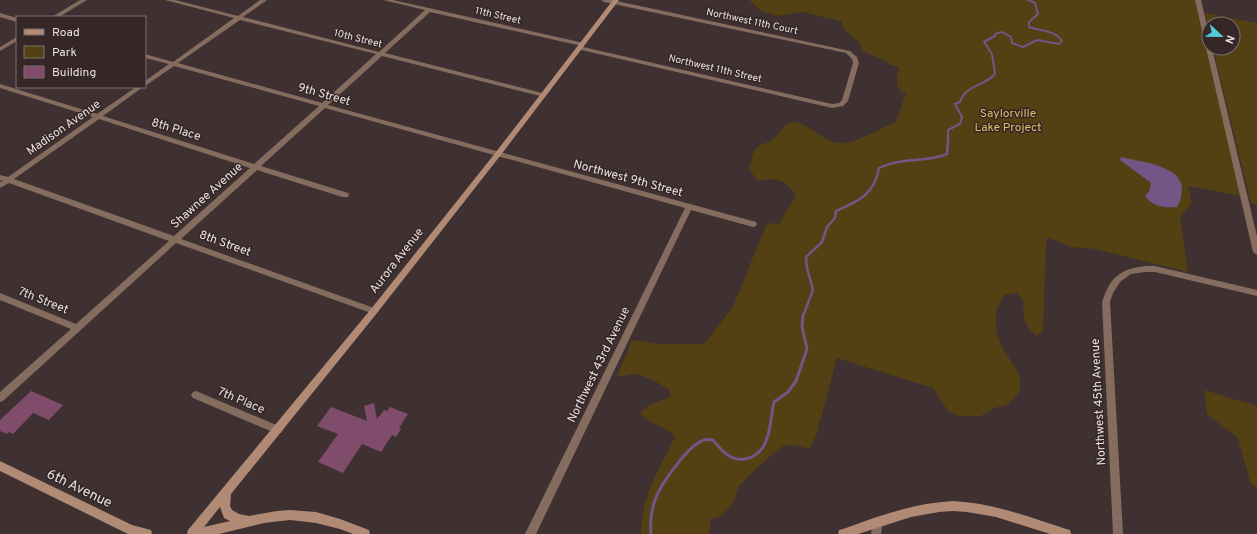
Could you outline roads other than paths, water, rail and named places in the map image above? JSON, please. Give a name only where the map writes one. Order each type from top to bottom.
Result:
[{"type":"street","points":[[57,16],[84,0]]},
{"type":"street","name":"10th Street","points":[[168,0],[544,95]]},
{"type":"street","points":[[146,83],[264,0]]},
{"type":"street","name":"11th Street","points":[[386,0],[581,46]]},
{"type":"street","name":"Northwest 11th Court","points":[[604,0],[615,1],[841,50],[852,55],[856,63],[845,101]]},
{"type":"street","points":[[1198,0],[1202,16]]},
{"type":"street","name":"Aurora Avenue","points":[[192,534],[374,311],[544,95],[615,1]]},
{"type":"street","name":"Shawnee Avenue","points":[[0,398],[429,10]]},
{"type":"street","points":[[0,15],[16,20]]},
{"type":"street","points":[[0,49],[16,40]]},
{"type":"street","name":"Northwest 11th Street","points":[[581,46],[832,106],[841,105],[845,101]]},
{"type":"street","name":"9th Street","points":[[146,56],[498,154]]},
{"type":"street","points":[[1211,56],[1257,252]]},
{"type":"street","name":"8th Place","points":[[0,86],[345,195]]},
{"type":"street","name":"Madison Avenue","points":[[0,186],[139,88]]},
{"type":"street","name":"Northwest 9th Street","points":[[498,154],[753,224]]},
{"type":"street","name":"8th Street","points":[[0,177],[374,311]]},
{"type":"street","name":"Northwest 43rd Avenue","points":[[530,534],[689,207]]},
{"type":"street","name":"Northwest 45th Avenue","points":[[1118,534],[1106,302],[1109,290],[1116,279],[1123,274],[1143,268],[1154,268],[1257,293]]},
{"type":"street","name":"7th Street","points":[[0,296],[78,328]]},
{"type":"street","name":"7th Place","points":[[196,395],[278,430]]},
{"type":"street","name":"6th Avenue","points":[[0,466],[131,530],[147,534]]},
{"type":"street","points":[[226,493],[225,506],[228,514],[238,519],[254,520]]},
{"type":"street","points":[[843,534],[878,522],[928,508],[953,506],[969,507],[1001,514],[1066,534]]},
{"type":"street","points":[[198,534],[254,520],[279,516],[306,515],[329,519],[365,534]]},
{"type":"street","points":[[876,534],[878,522]]},
{"type":"waterway","points":[[948,140],[948,130],[960,124],[962,117],[955,104],[960,102],[966,92],[991,78],[995,74],[992,54],[984,42],[995,36],[995,34],[1002,32],[1011,37],[1012,43],[1023,47],[1037,40],[1059,44],[1062,41],[1059,37],[1051,33],[1029,27],[1029,22],[1038,14],[1035,3],[1028,0]]},
{"type":"waterway","points":[[803,316],[813,290],[807,268],[806,257],[822,242],[827,227],[835,218],[836,211],[852,204],[864,196],[873,185],[879,168],[896,162],[939,157],[947,154],[948,140]]},
{"type":"waterway","points":[[651,534],[652,512],[658,494],[674,469],[686,453],[693,447],[704,440],[713,440],[731,457],[736,459],[747,459],[756,454],[764,446],[769,432],[774,402],[788,392],[796,381],[807,349],[802,326],[803,315]]},
{"type":"park label","name":"Saylorville Lake Project","points":[[1008,121]]}]
